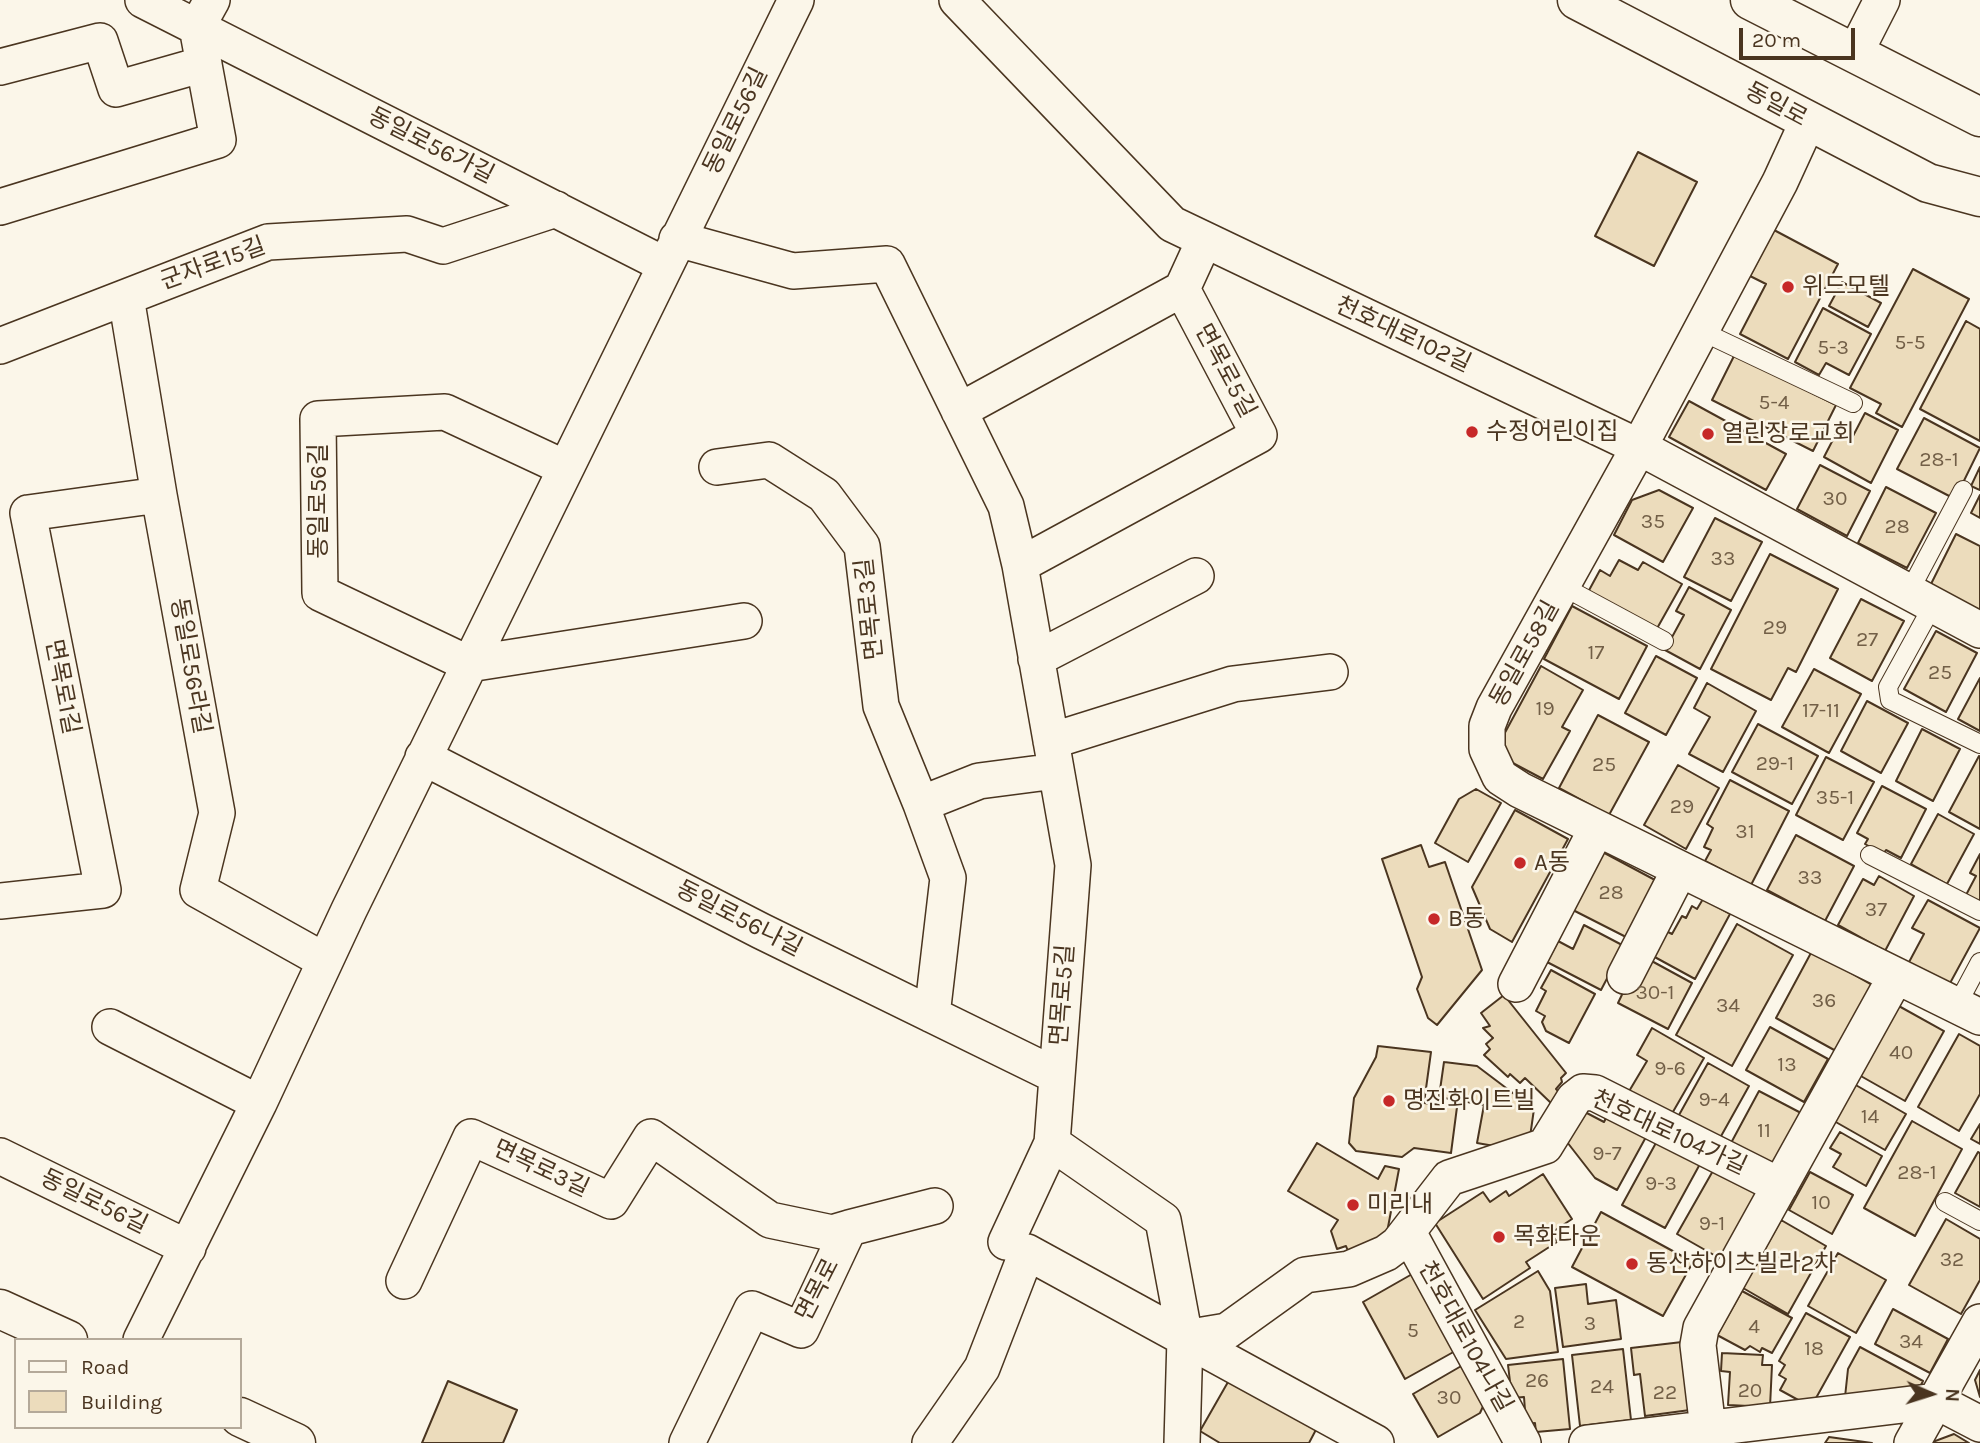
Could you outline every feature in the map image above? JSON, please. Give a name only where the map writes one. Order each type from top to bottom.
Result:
[{"type":"main road","name":"동일로","points":[[1577,0],[1928,183],[1980,197]]},
{"type":"main road","points":[[1750,0],[1980,117]]},
{"type":"main road","points":[[1928,183],[1980,227]]},
{"type":"main road","points":[[0,1309],[64,1338]]},
{"type":"main road","points":[[242,1419],[296,1443]]},
{"type":"street","name":"동일로56가길","points":[[143,0],[204,14],[556,209],[671,252]]},
{"type":"street","name":"천호대로102길","points":[[957,0],[1172,224],[1639,447],[1980,630]]},
{"type":"street","points":[[1855,53],[1882,0]]},
{"type":"street","name":"동일로56길","points":[[142,1338],[790,2]]},
{"type":"street","points":[[0,207],[218,140],[204,64],[204,14]]},
{"type":"street","points":[[0,67],[100,41],[116,89],[204,64]]},
{"type":"street","name":"동일로58길","points":[[1808,121],[1780,182],[1701,331],[1489,719],[1487,749],[1496,770],[1509,784],[1968,1011]]},
{"type":"street","name":"군자로15길","points":[[0,346],[268,242],[407,234],[443,246],[556,209]]},
{"type":"street","points":[[959,411],[1182,289],[1204,241]]},
{"type":"street","name":"면목로5길","points":[[671,252],[793,271],[887,264],[1006,506],[1020,565],[1073,865],[1052,1143],[1016,1247],[982,1368],[930,1443]]},
{"type":"street","name":"면목로5길","points":[[1020,565],[1259,435],[1182,289]]},
{"type":"street","name":"동일로56라길","points":[[126,297],[217,813],[198,890],[326,961]]},
{"type":"street","name":"동일로56길","points":[[469,664],[320,593],[318,419],[445,412],[565,468]]},
{"type":"street","name":"면목로3길","points":[[717,467],[769,460],[824,495],[862,547],[881,706],[948,878],[932,1015]]},
{"type":"street","name":"면목로1길","points":[[0,901],[103,890],[28,513],[159,495]]},
{"type":"street","points":[[1036,659],[1196,576]]},
{"type":"street","points":[[469,664],[744,621]]},
{"type":"street","points":[[921,804],[1054,756],[1233,684],[1330,672]]},
{"type":"street","name":"동일로56나길","points":[[423,757],[761,931],[1057,1076]]},
{"type":"street","points":[[1516,984],[1597,828]]},
{"type":"street","points":[[1625,976],[1680,869]]},
{"type":"street","points":[[1708,1429],[1699,1334],[1896,976]]},
{"type":"street","points":[[110,1027],[258,1103]]},
{"type":"street","name":"천호대로104가길","points":[[1185,1338],[1227,1331],[1295,1279],[1305,1275],[1349,1269],[1393,1249],[1449,1178],[1545,1146],[1574,1098],[1583,1092],[1595,1093],[1780,1186]]},
{"type":"street","name":"면목로3길","points":[[404,1281],[471,1138],[611,1201],[651,1137],[770,1220],[832,1233],[849,1228]]},
{"type":"street","points":[[1052,1143],[1163,1220],[1185,1338],[1182,1443]]},
{"type":"street","name":"동일로56길","points":[[0,1156],[188,1248]]},
{"type":"street","name":"면목로","points":[[687,1443],[752,1309],[801,1330],[849,1228],[934,1206]]},
{"type":"street","name":"천호대로104나길","points":[[1408,1232],[1523,1443]]},
{"type":"street","points":[[1016,1247],[1376,1443]]},
{"type":"street","points":[[1912,1443],[1980,1322]]},
{"type":"street","points":[[1587,1443],[1936,1401],[1980,1424]]},
{"type":"lane","points":[[1701,331],[1853,403]]},
{"type":"lane","points":[[1963,490],[1888,687],[1890,700],[1980,744]]},
{"type":"lane","name":"동일로58길","points":[[1562,586],[1664,642]]},
{"type":"lane","points":[[1870,855],[1980,911]]},
{"type":"lane","name":"동일로58길","points":[[1968,1011],[1980,962]]},
{"type":"lane","points":[[1945,1202],[1980,1221]]},
{"type":"building","points":[[1638,152],[1697,182],[1654,266],[1595,236]]},
{"type":"building","points":[[1774,230],[1838,264],[1788,359],[1740,334],[1766,284],[1750,276]]},
{"type":"building","points":[[1913,269],[1969,299],[1902,427],[1876,413],[1881,404],[1850,388]]},
{"type":"building","points":[[1842,282],[1881,303],[1868,327],[1829,306]]},
{"type":"building","points":[[1823,308],[1871,334],[1849,375],[1826,363],[1819,375],[1795,362]]},
{"type":"building","points":[[1966,321],[1980,329],[1980,441],[1920,409]]},
{"type":"building","points":[[1735,354],[1836,405],[1813,451],[1712,400]]},
{"type":"building","points":[[1689,401],[1786,454],[1766,490],[1669,437]]},
{"type":"building","points":[[1865,413],[1898,430],[1871,483],[1824,457],[1839,428],[1853,436]]},
{"type":"building","points":[[1924,418],[1980,448],[1955,499],[1897,469]]},
{"type":"building","points":[[1820,465],[1870,491],[1847,536],[1797,509]]},
{"type":"building","points":[[1980,467],[1980,490],[1971,486]]},
{"type":"building","points":[[1886,487],[1936,513],[1907,568],[1858,543]]},
{"type":"building","points":[[1659,490],[1693,508],[1663,562],[1614,535],[1632,500]]},
{"type":"building","points":[[1980,495],[1980,518],[1971,513]]},
{"type":"building","points":[[1715,518],[1762,542],[1731,601],[1684,577]]},
{"type":"building","points":[[1956,534],[1980,546],[1980,610],[1930,586]]},
{"type":"building","points":[[1770,554],[1838,589],[1796,672],[1788,668],[1771,700],[1711,669]]},
{"type":"building","points":[[1619,560],[1638,570],[1643,562],[1682,584],[1655,632],[1587,594],[1600,570],[1610,576]]},
{"type":"building","points":[[1689,587],[1731,610],[1700,669],[1665,650],[1684,615],[1676,611]]},
{"type":"building","points":[[1861,599],[1904,621],[1872,681],[1830,658]]},
{"type":"building","points":[[1572,606],[1647,646],[1619,699],[1544,659]]},
{"type":"building","points":[[1936,631],[1977,653],[1946,712],[1904,689]]},
{"type":"building","points":[[1656,656],[1697,678],[1666,735],[1625,713]]},
{"type":"building","points":[[1541,666],[1583,690],[1562,727],[1570,731],[1543,779],[1509,761],[1501,740]]},
{"type":"building","points":[[1814,669],[1861,694],[1829,753],[1782,727]]},
{"type":"building","points":[[1980,678],[1980,731],[1958,719]]},
{"type":"building","points":[[1707,683],[1756,711],[1723,772],[1689,754],[1710,717],[1694,708]]},
{"type":"building","points":[[1867,701],[1908,723],[1881,773],[1841,751]]},
{"type":"building","points":[[1598,715],[1649,742],[1609,815],[1559,788]]},
{"type":"building","points":[[1758,724],[1818,756],[1792,804],[1732,772]]},
{"type":"building","points":[[1922,729],[1960,749],[1933,801],[1896,781]]},
{"type":"building","points":[[1826,757],[1874,782],[1843,840],[1796,815]]},
{"type":"building","points":[[1980,757],[1980,829],[1949,812]]},
{"type":"building","points":[[1678,765],[1719,788],[1686,849],[1644,825]]},
{"type":"building","points":[[1730,780],[1789,811],[1751,885],[1705,861],[1711,850],[1704,847],[1713,828],[1707,824]]},
{"type":"building","points":[[1882,786],[1926,809],[1901,858],[1886,850],[1883,854],[1865,844],[1868,839],[1857,833]]},
{"type":"building","points":[[1476,789],[1501,803],[1468,862],[1435,843],[1459,799]]},
{"type":"building","name":"A동","points":[[1515,810],[1568,839],[1512,942],[1490,929],[1472,887]]},
{"type":"building","points":[[1938,814],[1974,834],[1947,884],[1911,864]]},
{"type":"building","points":[[1796,835],[1854,866],[1825,921],[1767,890]]},
{"type":"building","name":"B동","points":[[1421,845],[1429,867],[1445,862],[1482,970],[1437,1025],[1428,1018],[1417,989],[1422,977],[1382,859]]},
{"type":"building","points":[[1597,849],[1655,880],[1626,937],[1567,907]]},
{"type":"building","points":[[1980,854],[1980,902],[1966,895],[1976,876],[1970,873]]},
{"type":"building","points":[[1879,876],[1914,896],[1885,951],[1838,925],[1863,879],[1874,885]]},
{"type":"building","points":[[1703,899],[1730,914],[1695,979],[1651,955],[1664,930],[1672,934],[1682,916],[1686,918],[1692,906],[1697,909]]},
{"type":"building","points":[[1928,900],[1980,928],[1949,985],[1908,964],[1924,934],[1912,928]]},
{"type":"building","points":[[1737,924],[1793,955],[1732,1066],[1676,1035]]},
{"type":"building","points":[[1584,925],[1624,946],[1601,990],[1547,962],[1558,941],[1573,949]]},
{"type":"building","points":[[1812,951],[1872,985],[1836,1051],[1776,1018]]},
{"type":"building","points":[[1648,959],[1692,983],[1668,1029],[1618,1003],[1629,980]]},
{"type":"building","points":[[1551,970],[1595,994],[1569,1043],[1546,1031],[1542,1022],[1545,1016],[1536,1011],[1546,991],[1541,988]]},
{"type":"building","points":[[1504,995],[1566,1073],[1556,1089],[1561,1094],[1552,1104],[1525,1078],[1520,1083],[1510,1074],[1508,1077],[1484,1055],[1490,1049],[1486,1044],[1493,1038],[1483,1028],[1490,1026],[1481,1013]]},
{"type":"building","points":[[1897,1005],[1944,1031],[1905,1101],[1859,1075]]},
{"type":"building","points":[[1770,1027],[1828,1059],[1804,1102],[1746,1070]]},
{"type":"building","points":[[1652,1028],[1704,1058],[1670,1117],[1628,1093],[1647,1061],[1637,1055]]},
{"type":"building","points":[[1959,1034],[1980,1046],[1980,1094],[1959,1131],[1918,1107]]},
{"type":"building","name":"명진화이트빌","points":[[1378,1046],[1431,1052],[1424,1103],[1457,1107],[1451,1153],[1414,1148],[1402,1157],[1356,1151],[1349,1143],[1354,1098],[1376,1057]]},
{"type":"building","points":[[1444,1062],[1477,1066],[1534,1109],[1530,1137],[1500,1147],[1477,1143],[1484,1105],[1439,1097]]},
{"type":"building","points":[[1708,1063],[1749,1086],[1720,1138],[1679,1115]]},
{"type":"building","points":[[1854,1084],[1906,1114],[1885,1150],[1834,1121]]},
{"type":"building","points":[[1759,1091],[1801,1113],[1772,1165],[1731,1143]]},
{"type":"building","points":[[1583,1111],[1604,1122],[1607,1116],[1646,1137],[1617,1190],[1595,1178],[1567,1142]]},
{"type":"building","points":[[1912,1121],[1962,1149],[1915,1236],[1864,1208]]},
{"type":"building","points":[[1980,1124],[1980,1144],[1971,1139]]},
{"type":"building","points":[[1840,1132],[1882,1156],[1866,1186],[1833,1167],[1841,1154],[1830,1148]]},
{"type":"building","points":[[1657,1141],[1700,1164],[1665,1228],[1622,1205]]},
{"type":"building","name":"미리내","points":[[1317,1143],[1378,1179],[1385,1166],[1399,1169],[1385,1243],[1348,1251],[1346,1246],[1337,1249],[1331,1231],[1338,1220],[1288,1191]]},
{"type":"building","points":[[1978,1152],[1980,1153],[1980,1207],[1955,1193]]},
{"type":"building","points":[[1714,1169],[1758,1193],[1721,1259],[1677,1234]]},
{"type":"building","points":[[1810,1172],[1853,1195],[1832,1234],[1789,1210]]},
{"type":"building","name":"목화타운","points":[[1543,1174],[1572,1219],[1551,1233],[1557,1242],[1526,1262],[1530,1268],[1483,1299],[1435,1223],[1483,1192],[1490,1202],[1506,1191],[1509,1196]]},
{"type":"building","name":"동산하이츠빌라2차","points":[[1601,1212],[1693,1262],[1663,1316],[1572,1267]]},
{"type":"building","points":[[1946,1219],[1980,1239],[1980,1280],[1961,1314],[1909,1285]]},
{"type":"building","points":[[1781,1220],[1826,1246],[1788,1314],[1743,1288]]},
{"type":"building","points":[[1838,1253],[1886,1280],[1856,1333],[1808,1306]]},
{"type":"building","points":[[1538,1271],[1550,1291],[1558,1352],[1506,1359],[1475,1310]]},
{"type":"building","points":[[1414,1273],[1457,1350],[1405,1379],[1363,1302]]},
{"type":"building","points":[[1586,1284],[1588,1304],[1616,1300],[1621,1339],[1563,1347],[1555,1288]]},
{"type":"building","points":[[1742,1291],[1792,1318],[1772,1353],[1762,1348],[1760,1352],[1750,1346],[1745,1350],[1717,1335]]},
{"type":"building","points":[[1893,1309],[1948,1339],[1930,1373],[1875,1344]]},
{"type":"building","points":[[1806,1313],[1850,1337],[1811,1407],[1780,1390],[1786,1379],[1779,1375],[1785,1365],[1779,1361]]},
{"type":"building","points":[[1682,1342],[1690,1410],[1645,1416],[1640,1374],[1634,1375],[1631,1348]]},
{"type":"building","points":[[1860,1347],[1923,1381],[1917,1393],[1845,1397],[1848,1369]]},
{"type":"building","points":[[1623,1349],[1631,1420],[1580,1426],[1572,1355]]},
{"type":"building","points":[[1722,1353],[1763,1355],[1762,1365],[1772,1365],[1770,1407],[1728,1405],[1730,1372],[1721,1371]]},
{"type":"building","points":[[1563,1359],[1570,1429],[1536,1432],[1535,1423],[1526,1424],[1524,1397],[1512,1398],[1508,1365]]},
{"type":"building","points":[[1463,1365],[1485,1402],[1480,1413],[1438,1437],[1413,1394]]},
{"type":"building","points":[[1980,1370],[1980,1397],[1975,1380]]},
{"type":"building","points":[[1232,1375],[1319,1424],[1309,1443],[1220,1443],[1200,1431]]},
{"type":"building","points":[[448,1381],[517,1410],[503,1443],[422,1443]]},
{"type":"building","points":[[1954,1434],[1969,1443],[1930,1443]]},
{"type":"building","points":[[1829,1437],[1872,1443],[1825,1443]]},
{"type":"place","name":"위드모텔","points":[[1788,287]]},
{"type":"place","name":"수정어린이집","points":[[1472,432]]},
{"type":"place","name":"열린장로교회","points":[[1708,434]]},
{"type":"place","name":"A동","points":[[1520,863]]},
{"type":"place","name":"B동","points":[[1434,919]]},
{"type":"place","name":"명진화이트빌","points":[[1389,1101]]},
{"type":"place","name":"미리내","points":[[1353,1205]]},
{"type":"place","name":"목화타운","points":[[1499,1237]]},
{"type":"place","name":"동산하이츠빌라2차","points":[[1632,1264]]}]
